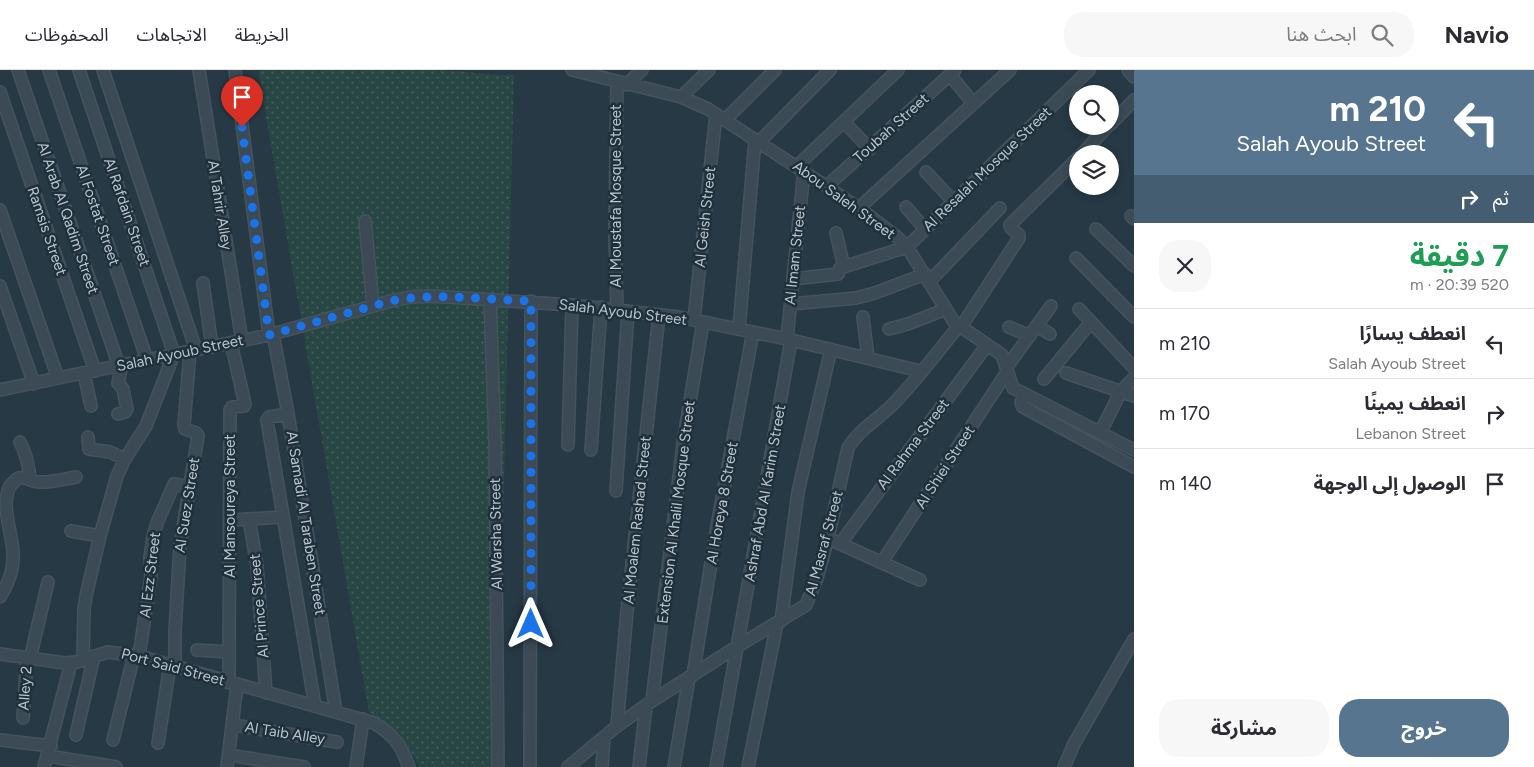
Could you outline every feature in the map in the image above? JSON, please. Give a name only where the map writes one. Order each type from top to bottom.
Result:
[{"type":"street","name":"Al Arab Al Qadim Street","points":[[18,70],[120,366],[118,383],[123,389],[126,409],[118,414]]},
{"type":"street","name":"Al Fostat Street","points":[[49,70],[147,360]]},
{"type":"street","name":"Al Rafdain Street","points":[[79,70],[174,354]]},
{"type":"street","points":[[103,70],[193,351]]},
{"type":"street","name":"Al Tahrir Alley","points":[[199,70],[236,342]]},
{"type":"street","name":"Al Samadi Al Taraben Street","points":[[235,70],[271,334],[288,414],[336,712]]},
{"type":"street","points":[[621,83],[642,70]]},
{"type":"street","points":[[681,97],[710,70]]},
{"type":"street","points":[[721,117],[775,70]]},
{"type":"street","points":[[739,329],[757,141],[830,70]]},
{"type":"street","points":[[801,168],[844,122],[898,70]]},
{"type":"street","points":[[859,208],[1010,70]]},
{"type":"street","name":"Al Resalah Mosque Street","points":[[907,247],[1089,70]]},
{"type":"street","points":[[1128,70],[1134,77]]},
{"type":"street","name":"Abou Saleh Street","points":[[578,71],[681,97],[708,109],[801,168],[859,208],[907,247],[946,309],[960,327],[1002,355],[1011,386],[1134,450]]},
{"type":"street","points":[[952,73],[973,103]]},
{"type":"street","name":"Toubah Street","points":[[827,186],[952,73]]},
{"type":"street","name":"Al Moustafa Mosque Street","points":[[616,491],[622,310],[615,177],[621,83]]},
{"type":"street","name":"Ramsis Street","points":[[0,92],[89,372],[91,406]]},
{"type":"street","points":[[1119,115],[1134,100]]},
{"type":"street","name":"Al Geish Street","points":[[698,322],[721,117]]},
{"type":"street","points":[[844,122],[870,149]]},
{"type":"street","points":[[1090,145],[1100,135]]},
{"type":"street","name":"Al Masraf Street","points":[[568,767],[617,726],[738,646],[800,610],[809,600],[828,538],[848,448],[854,438],[889,408],[960,327],[1020,237],[1010,228],[1010,225],[1069,167]]},
{"type":"street","name":"Al Imam Street","points":[[789,339],[801,168]]},
{"type":"street","points":[[926,172],[954,202]]},
{"type":"street","points":[[906,207],[926,230]]},
{"type":"street","points":[[790,304],[856,298],[927,278],[1000,208]]},
{"type":"street","points":[[0,210],[58,378]]},
{"type":"street","points":[[365,221],[373,306]]},
{"type":"street","points":[[1096,229],[1134,266]]},
{"type":"street","points":[[836,233],[844,267]]},
{"type":"street","points":[[793,279],[837,274],[840,268],[907,247]]},
{"type":"street","points":[[1076,258],[1134,316]]},
{"type":"street","points":[[203,283],[212,347]]},
{"type":"street","points":[[0,286],[34,384]]},
{"type":"street","name":"Salah Ayoub Street","points":[[0,390],[236,342],[411,297],[431,296],[531,301],[658,315],[789,339],[920,371]]},
{"type":"street","name":"Al Warsha Street","points":[[490,300],[494,445],[498,767]]},
{"type":"street","points":[[530,767],[531,301]]},
{"type":"street","points":[[568,445],[572,305]]},
{"type":"street","name":"Al Shiei Street","points":[[882,562],[1051,306]]},
{"type":"street","points":[[590,450],[601,308]]},
{"type":"street","points":[[889,329],[908,324],[946,309]]},
{"type":"street","points":[[1079,309],[1134,368]]},
{"type":"street","name":"Al Moalem Rashad Street","points":[[617,726],[658,315]]},
{"type":"street","points":[[863,317],[868,358]]},
{"type":"street","name":"Extension Al Khalil Mosque Street","points":[[639,767],[649,704],[698,322]]},
{"type":"street","points":[[1044,379],[1091,322]]},
{"type":"street","points":[[1037,326],[1050,334]]},
{"type":"street","points":[[1009,327],[1030,336]]},
{"type":"street","name":"Al Horeya 8 Street","points":[[674,767],[753,332]]},
{"type":"street","name":"Ashraf Abd Al Karim Street","points":[[716,767],[789,339]]},
{"type":"street","name":"Al Mansoureya Street","points":[[227,767],[233,725],[233,684],[229,652],[231,536],[230,409],[244,406],[245,402],[236,342]]},
{"type":"street","name":"Al Rahma Street","points":[[840,544],[987,345]]},
{"type":"street","points":[[748,767],[779,622],[798,492],[831,349]]},
{"type":"street","name":"Al Suez Street","points":[[158,743],[172,666],[180,546],[198,436],[196,433],[185,429],[184,425],[193,351]]},
{"type":"street","points":[[76,735],[88,658],[85,602],[100,536],[117,476],[125,459],[146,426],[174,354]]},
{"type":"street","points":[[1066,373],[1134,396]]},
{"type":"street","points":[[1100,433],[1121,391],[1134,378]]},
{"type":"street","points":[[1024,394],[1021,402],[1023,407],[1134,467]]},
{"type":"street","points":[[288,414],[269,417],[267,420],[315,706]]},
{"type":"street","points":[[88,437],[89,449],[110,452],[125,459]]},
{"type":"street","points":[[20,442],[26,454],[30,480]]},
{"type":"street","points":[[0,596],[10,577],[13,565],[12,544],[4,529],[3,510],[6,494],[17,479],[24,478],[38,482],[76,477]]},
{"type":"street","name":"Al Ezz Street","points":[[113,740],[137,655],[151,576],[150,557],[155,530],[174,484],[190,487]]},
{"type":"street","points":[[231,520],[282,517]]},
{"type":"street","name":"Al Prince Street","points":[[250,519],[257,566],[266,693]]},
{"type":"street","points":[[71,531],[100,536]]},
{"type":"street","points":[[231,536],[252,536]]},
{"type":"street","points":[[828,538],[920,580]]},
{"type":"street","name":"Alley 2","points":[[23,718],[29,658],[48,582]]},
{"type":"street","points":[[1064,767],[1074,744],[1134,639]]},
{"type":"street","points":[[197,650],[229,652]]},
{"type":"street","name":"Port Said Street","points":[[0,654],[59,663],[71,663],[113,651],[137,655],[374,723],[392,736],[405,754],[409,767]]},
{"type":"street","points":[[48,757],[71,663]]},
{"type":"street","points":[[356,767],[363,719]]},
{"type":"street","name":"Al Taib Alley","points":[[233,725],[337,742]]},
{"type":"street","points":[[602,767],[604,737]]},
{"type":"street","points":[[0,740],[48,757],[116,767]]},
{"type":"street","points":[[229,755],[304,767]]},
{"type":"green space","points":[[258,70],[441,70],[501,75],[514,74],[497,767],[420,767],[399,733],[369,713]]},
{"type":"route","points":[[242,127],[269,335],[411,297],[431,296],[531,301],[531,624]]}]
